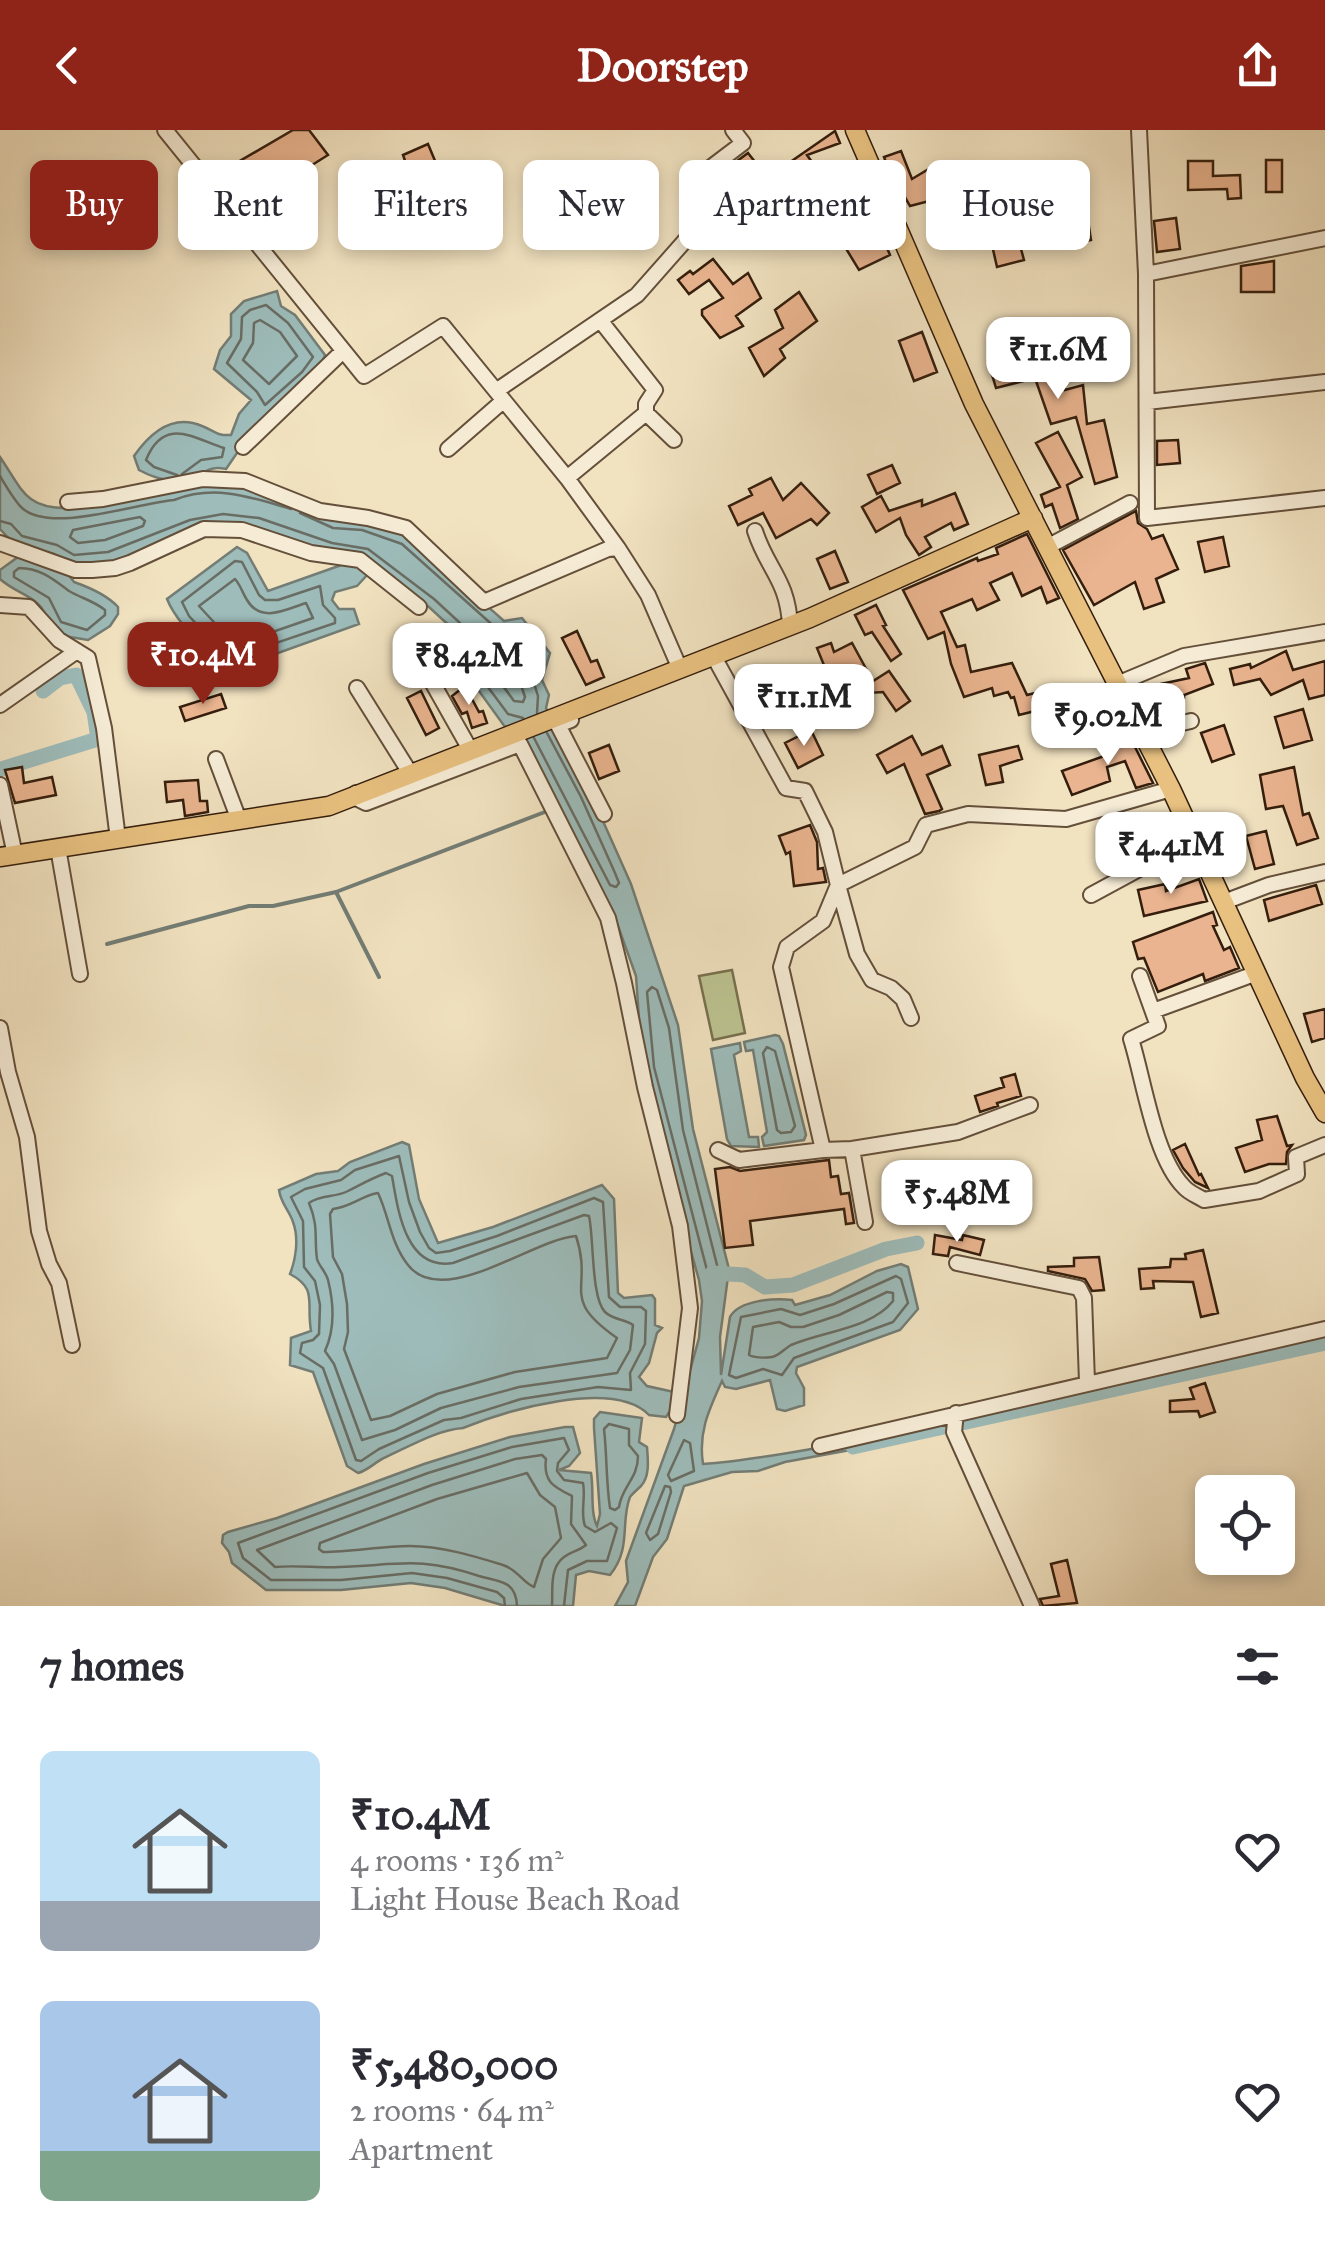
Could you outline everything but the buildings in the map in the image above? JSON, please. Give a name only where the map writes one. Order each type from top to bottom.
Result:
[{"type":"main road","points":[[856,130],[974,404],[1171,789],[1325,1114]]},
{"type":"main road","points":[[8,856],[330,806],[790,626],[1032,518]]},
{"type":"street","points":[[165,130],[364,376],[443,326],[618,548],[648,594],[676,662]]},
{"type":"street","points":[[448,449],[499,396],[637,295],[713,210],[693,181],[743,143],[734,130]]},
{"type":"street","points":[[1139,130],[1146,274],[1147,518],[1325,498]]},
{"type":"street","points":[[1146,274],[1325,238]]},
{"type":"street","points":[[600,320],[655,390],[646,404],[646,413],[674,440]]},
{"type":"street","points":[[243,447],[343,352]]},
{"type":"street","points":[[1147,402],[1325,382]]},
{"type":"street","points":[[566,478],[646,413]]},
{"type":"street","points":[[68,502],[203,479],[245,481],[320,511],[406,528],[484,602],[618,548]]},
{"type":"street","points":[[1047,547],[1130,502]]},
{"type":"street","points":[[0,543],[75,570],[92,570],[130,563],[204,529],[242,530],[310,553],[360,560],[418,607]]},
{"type":"street","points":[[755,531],[778,575],[789,605],[790,626]]},
{"type":"street","points":[[0,605],[28,607],[59,640],[88,658],[100,710],[118,839]]},
{"type":"street","points":[[1116,684],[1184,656],[1325,632]]},
{"type":"street","points":[[410,643],[467,744]]},
{"type":"street","points":[[0,705],[77,651]]},
{"type":"street","points":[[554,709],[701,652],[708,657],[786,788],[805,791],[826,832],[858,954],[872,980],[891,988],[903,999],[911,1018]]},
{"type":"street","points":[[604,814],[558,726],[709,666],[708,657]]},
{"type":"street","points":[[357,688],[407,768]]},
{"type":"street","points":[[1142,732],[1192,721]]},
{"type":"street","points":[[505,729],[360,786],[366,803],[520,744],[608,918],[680,1226],[690,1308],[678,1415]]},
{"type":"street","points":[[216,758],[239,820]]},
{"type":"street","points":[[0,784],[8,856]]},
{"type":"street","points":[[824,1150],[781,968],[786,947],[823,921],[838,886],[915,847],[926,825],[968,814],[1066,819],[1171,789]]},
{"type":"street","points":[[1092,895],[1139,869],[1197,845]]},
{"type":"street","points":[[58,848],[80,974]]},
{"type":"street","points":[[1224,902],[1325,872]]},
{"type":"street","points":[[1153,1011],[1257,974]]},
{"type":"street","points":[[1140,976],[1158,1026],[1131,1039],[1151,1122],[1183,1187],[1204,1200],[1259,1191],[1297,1174],[1296,1157],[1325,1144]]},
{"type":"street","points":[[0,1028],[27,1137],[40,1231],[49,1264],[59,1282],[72,1345]]},
{"type":"street","points":[[718,1150],[738,1160],[852,1150],[958,1132],[1030,1105]]},
{"type":"street","points":[[852,1150],[865,1222]]},
{"type":"street","points":[[957,1263],[1080,1288],[1084,1298],[1087,1382]]},
{"type":"street","points":[[820,1446],[1325,1329]]},
{"type":"street","points":[[956,1413],[954,1432],[1032,1606]]},
{"type":"green space","points":[[732,970],[745,1033],[713,1040],[699,976]]},
{"type":"water","points":[[277,291],[281,306],[295,315],[325,355],[321,366],[252,431],[226,469],[173,480],[139,470],[134,456],[155,433],[172,424],[191,423],[231,435],[239,414],[251,400],[214,369],[220,350],[231,336],[231,314],[244,301]]},
{"type":"water","points":[[0,457],[26,495],[54,507],[69,508],[223,481],[364,519],[407,535],[504,621],[522,618],[550,653],[542,680],[549,695],[546,708],[590,792],[631,884],[678,1025],[693,1129],[729,1269],[720,1337],[721,1375],[730,1317],[749,1304],[785,1299],[795,1305],[830,1295],[877,1271],[901,1264],[908,1267],[918,1309],[900,1330],[797,1367],[804,1388],[804,1405],[785,1411],[777,1409],[770,1380],[736,1389],[725,1387],[722,1381],[703,1431],[703,1464],[882,1438],[861,1448],[758,1471],[732,1472],[684,1486],[667,1539],[653,1557],[635,1606],[615,1606],[628,1582],[626,1561],[674,1429],[699,1338],[702,1301],[640,1033],[636,976],[613,912],[516,725],[505,727],[471,680],[454,630],[364,558],[330,553],[223,524],[109,562],[71,566],[54,554],[15,545],[0,529]]},
{"type":"water","points":[[237,547],[247,553],[268,591],[350,562],[368,574],[357,586],[335,592],[332,600],[339,609],[354,609],[359,624],[225,672],[207,646],[184,626],[167,599]]},
{"type":"water","points":[[18,557],[68,574],[74,582],[109,599],[118,607],[118,614],[110,626],[88,640],[64,636],[47,622],[36,602],[0,579],[0,570]]},
{"type":"water","points":[[775,1035],[783,1044],[806,1135],[804,1140],[764,1146],[762,1137],[767,1132],[753,1050],[746,1051],[744,1042]]},
{"type":"water","points":[[740,1043],[741,1051],[734,1055],[749,1137],[758,1137],[759,1147],[731,1146],[727,1139],[711,1049]]},
{"type":"water","points":[[402,1142],[409,1145],[419,1199],[438,1243],[493,1227],[602,1185],[614,1199],[618,1293],[624,1298],[652,1295],[655,1299],[655,1325],[662,1328],[649,1363],[639,1377],[647,1386],[674,1392],[666,1417],[649,1415],[632,1404],[611,1399],[558,1401],[434,1435],[358,1473],[347,1466],[313,1372],[290,1365],[291,1338],[311,1331],[309,1297],[304,1285],[290,1274],[296,1235],[279,1190],[316,1174],[338,1171],[350,1162]]},
{"type":"water","points":[[600,1412],[642,1418],[639,1442],[647,1447],[647,1473],[630,1497],[617,1565],[610,1575],[589,1571],[576,1575],[573,1606],[505,1606],[445,1588],[411,1583],[341,1590],[266,1590],[232,1563],[222,1543],[228,1532],[424,1464],[510,1437],[565,1427],[573,1427],[580,1453],[569,1466],[559,1470],[591,1473],[597,1526],[600,1514],[594,1419]]},
{"type":"waterway","points":[[1,769],[98,739],[94,712],[76,675],[60,678],[43,691]]},
{"type":"waterway","points":[[379,977],[336,892],[550,810]]},
{"type":"waterway","points":[[107,944],[249,906],[273,906],[336,892]]},
{"type":"waterway","points":[[712,1273],[745,1275],[765,1287],[793,1285],[886,1249],[917,1243]]},
{"type":"waterway","points":[[853,1447],[1325,1343]]}]
